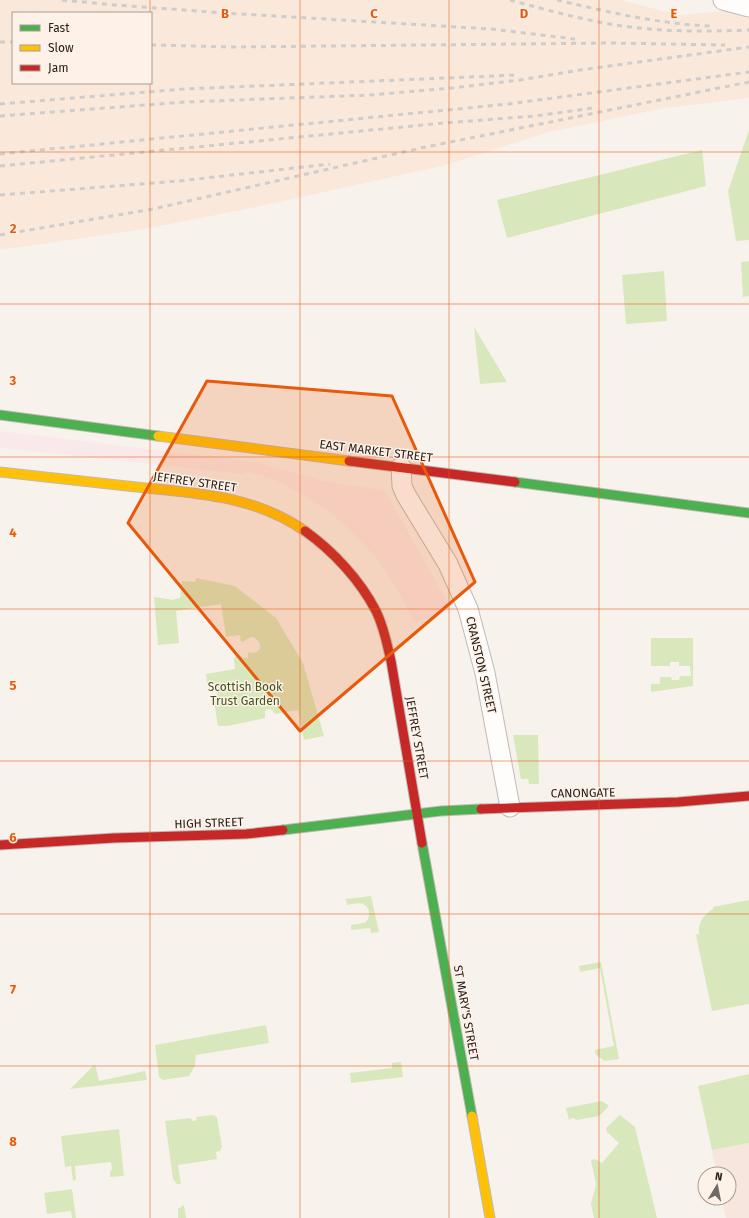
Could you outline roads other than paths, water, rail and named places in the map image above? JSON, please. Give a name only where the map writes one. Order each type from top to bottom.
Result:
[{"type":"street","points":[[723,0],[749,7]]},
{"type":"street","name":"EAST MARKET STREET","points":[[0,415],[749,513]]},
{"type":"street","name":"CRANSTON STREET","points":[[400,467],[402,486],[406,495],[448,564],[468,609],[485,673],[510,807]]},
{"type":"street","name":"JEFFREY STREET","points":[[0,472],[219,496],[243,502],[281,515],[322,544],[350,572],[365,592],[383,628],[404,727],[417,813]]},
{"type":"street","name":"CANONGATE","points":[[417,813],[510,807],[678,802],[749,796]]},
{"type":"street","name":"HIGH STREET","points":[[0,845],[114,838],[246,834],[417,813]]},
{"type":"street","name":"ST MARY'S STREET","points":[[417,813],[490,1218]]},
{"type":"railway","points":[[62,0],[225,13],[491,29],[575,39]]},
{"type":"railway","points":[[510,0],[588,20],[636,28],[693,31],[749,30]]},
{"type":"railway","points":[[557,0],[653,20],[711,26]]},
{"type":"railway","points":[[0,42],[12,42]]},
{"type":"railway","points":[[152,45],[233,47],[611,43],[725,45]]},
{"type":"railway","points":[[0,116],[185,102],[370,95],[452,88],[520,80],[580,70],[749,47]]},
{"type":"railway","points":[[0,154],[508,104],[749,72]]},
{"type":"railway","points":[[0,104],[184,89],[518,75]]},
{"type":"railway","points":[[0,235],[153,209],[421,148],[749,82]]},
{"type":"railway","points":[[0,166],[444,123],[535,116],[593,108]]},
{"type":"railway","points":[[0,195],[179,181],[330,164]]},
{"type":"park label","name":"Scottish Book Trust Garden","points":[[245,694]]}]
